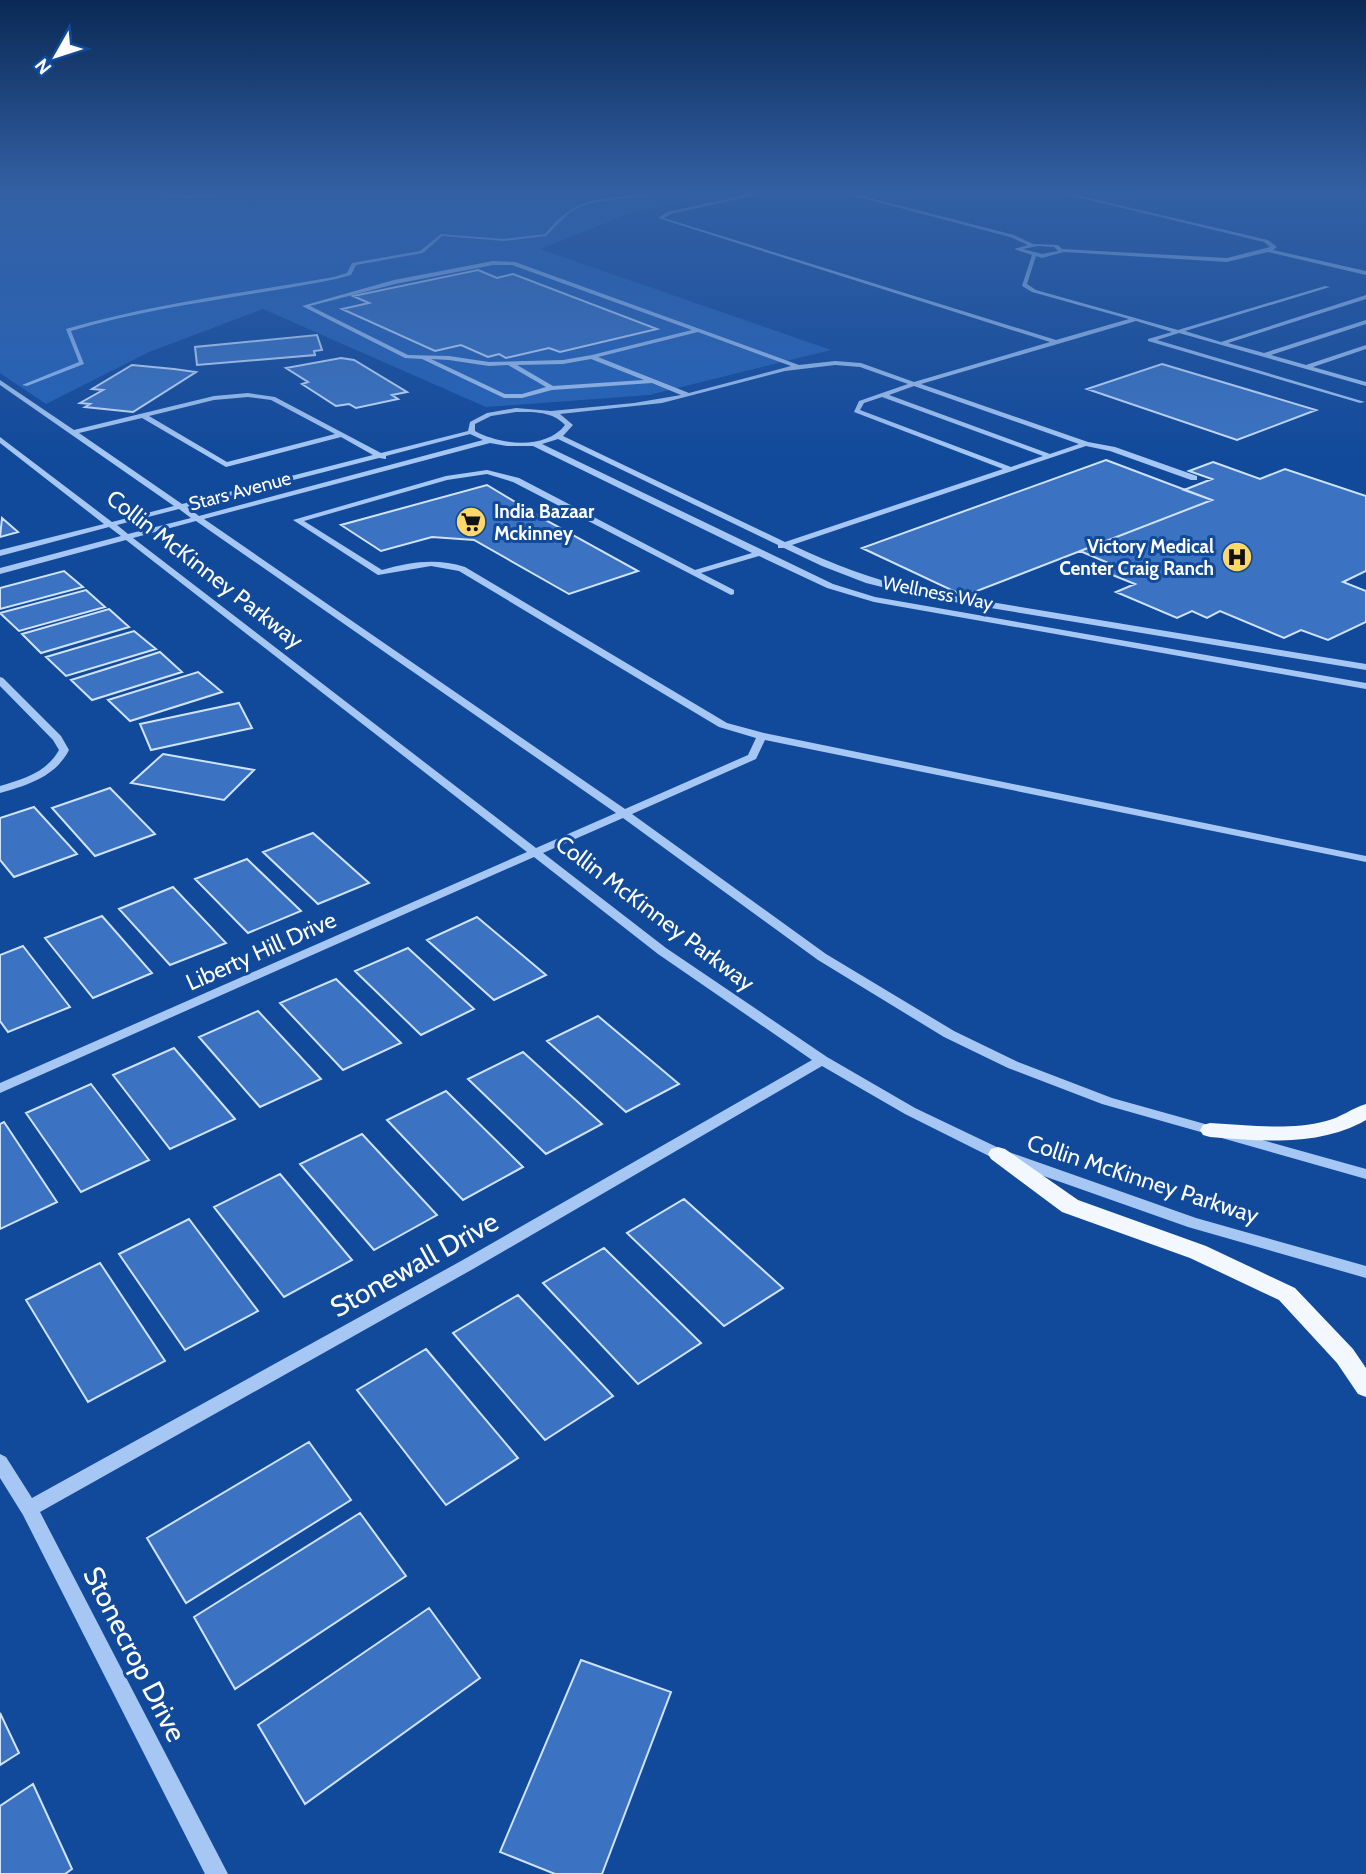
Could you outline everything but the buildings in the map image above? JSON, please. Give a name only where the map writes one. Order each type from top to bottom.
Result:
[{"type":"main road","points":[[1210,1130],[1287,1135],[1352,1121],[1366,1111]]},
{"type":"main road","points":[[998,1154],[1070,1206],[1198,1252],[1287,1294],[1345,1356],[1366,1387]]},
{"type":"street","points":[[402,280],[304,306],[407,357],[510,364],[563,362],[592,357],[700,330]]},
{"type":"street","points":[[564,280],[797,366]]},
{"type":"street","points":[[859,280],[1055,342]]},
{"type":"street","points":[[1026,280],[1024,285],[1029,289],[1366,384]]},
{"type":"street","points":[[1327,287],[1150,340],[1362,402]]},
{"type":"street","points":[[1222,343],[1366,297]]},
{"type":"street","points":[[1010,469],[856,411],[861,402],[913,384],[1137,319]]},
{"type":"street","points":[[1265,355],[1366,322]]},
{"type":"street","points":[[1307,368],[1366,347]]},
{"type":"street","points":[[422,357],[504,396],[522,396],[552,388],[653,381]]},
{"type":"street","points":[[592,357],[687,395]]},
{"type":"street","points":[[550,413],[561,417],[569,425],[558,437],[533,443],[488,441],[471,432],[472,423],[489,414],[516,410],[550,413],[662,401],[797,366],[837,361],[861,365],[1086,444],[1112,449],[1194,478]]},
{"type":"street","points":[[510,364],[552,388]]},
{"type":"street","name":"Collin McKinney Parkway","points":[[0,382],[183,506],[625,815],[822,957],[949,1034],[1013,1065],[1107,1101],[1366,1174]]},
{"type":"street","points":[[883,395],[1050,456]]},
{"type":"street","points":[[74,432],[214,398],[273,398],[398,465]]},
{"type":"street","points":[[143,415],[226,465],[341,436]]},
{"type":"street","name":"Stars Avenue","points":[[0,553],[471,432]]},
{"type":"street","name":"Wellness Way","points":[[558,437],[869,581],[918,593],[1366,667]]},
{"type":"street","name":"Collin McKinney Parkway","points":[[0,439],[662,951],[822,1060],[910,1111],[998,1154],[1193,1223],[1366,1272]]},
{"type":"street","name":"Stars Avenue","points":[[0,570],[488,441]]},
{"type":"street","name":"Wellness Way","points":[[533,443],[830,586],[874,599],[1366,687]]},
{"type":"street","points":[[693,573],[1086,444]]},
{"type":"street","points":[[731,593],[516,480],[487,472],[446,478],[298,520],[381,573],[411,564],[445,563],[461,569],[723,725],[762,736],[1366,859]]},
{"type":"street","points":[[1048,631],[1055,616]]},
{"type":"street","points":[[1184,654],[1189,637]]},
{"type":"street","points":[[0,680],[57,738],[64,750],[59,763],[46,773],[0,790]]},
{"type":"street","name":"Liberty Hill Drive","points":[[0,1088],[752,757],[762,736]]},
{"type":"street","name":"Stonewall Drive","points":[[29,1509],[467,1265],[822,1060]]},
{"type":"street","name":"Stonecrop Drive","points":[[0,1462],[29,1509],[217,1874]]},
{"type":"shaded area","points":[[0,280],[631,280],[831,350],[649,395],[486,407],[263,309],[149,352],[46,404],[0,373]]},
{"type":"waterway","points":[[25,385],[82,363],[68,330],[100,320],[166,306],[321,280]]},
{"type":"place","name":"India Bazaar Mckinney","points":[[471,522]]},
{"type":"place","name":"Victory Medical Center Craig Ranch","points":[[1237,557]]}]
